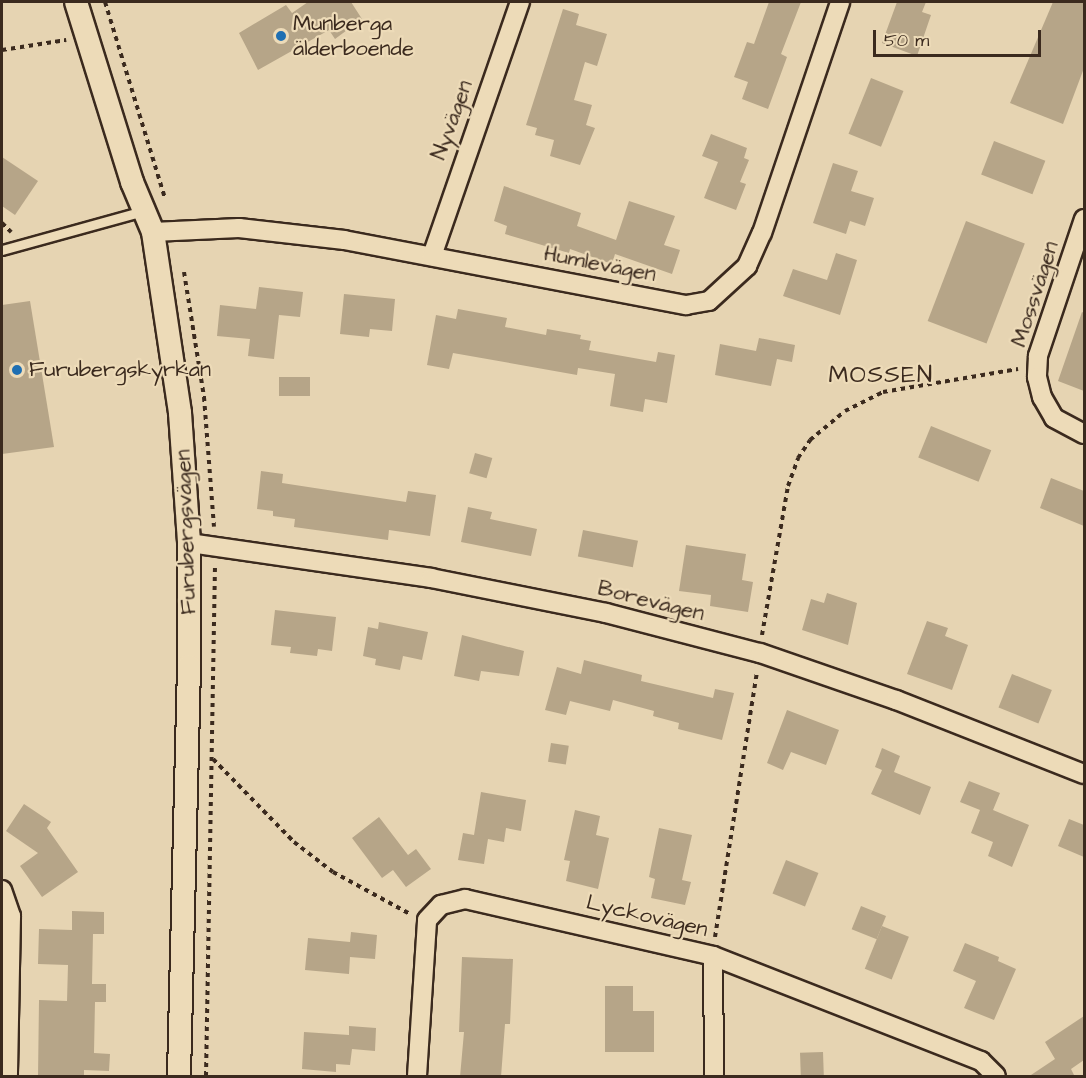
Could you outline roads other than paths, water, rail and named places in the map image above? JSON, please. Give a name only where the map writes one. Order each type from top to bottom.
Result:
[{"type":"street","name":"Furubergsvägen","points":[[76,2],[144,211],[153,232],[180,413],[189,543],[179,1077]]},
{"type":"street","name":"Nyvägen","points":[[432,256],[520,2]]},
{"type":"street","name":"Humlevägen","points":[[153,232],[239,228],[432,256],[686,305],[709,301],[747,266],[762,233],[840,2]]},
{"type":"street","name":"Mossvägen","points":[[1084,219],[1038,366],[1042,397],[1054,417],[1084,434]]},
{"type":"street","name":"Borevägen","points":[[189,543],[431,578],[606,613],[760,653],[896,700],[1084,774]]},
{"type":"street","points":[[2,890],[11,916],[8,1077]]},
{"type":"street","name":"Lyckovägen","points":[[417,1077],[427,920],[441,905],[465,899],[714,956],[981,1061],[996,1077]]},
{"type":"street","points":[[714,956],[714,1077]]},
{"type":"lane","points":[[2,250],[144,211]]},
{"type":"place","name":"Munberga älderboende","points":[[281,36]]},
{"type":"place","name":"Furubergskyrkan","points":[[17,370]]},
{"type":"district","name":"MOSSEN","points":[[881,376]]}]
